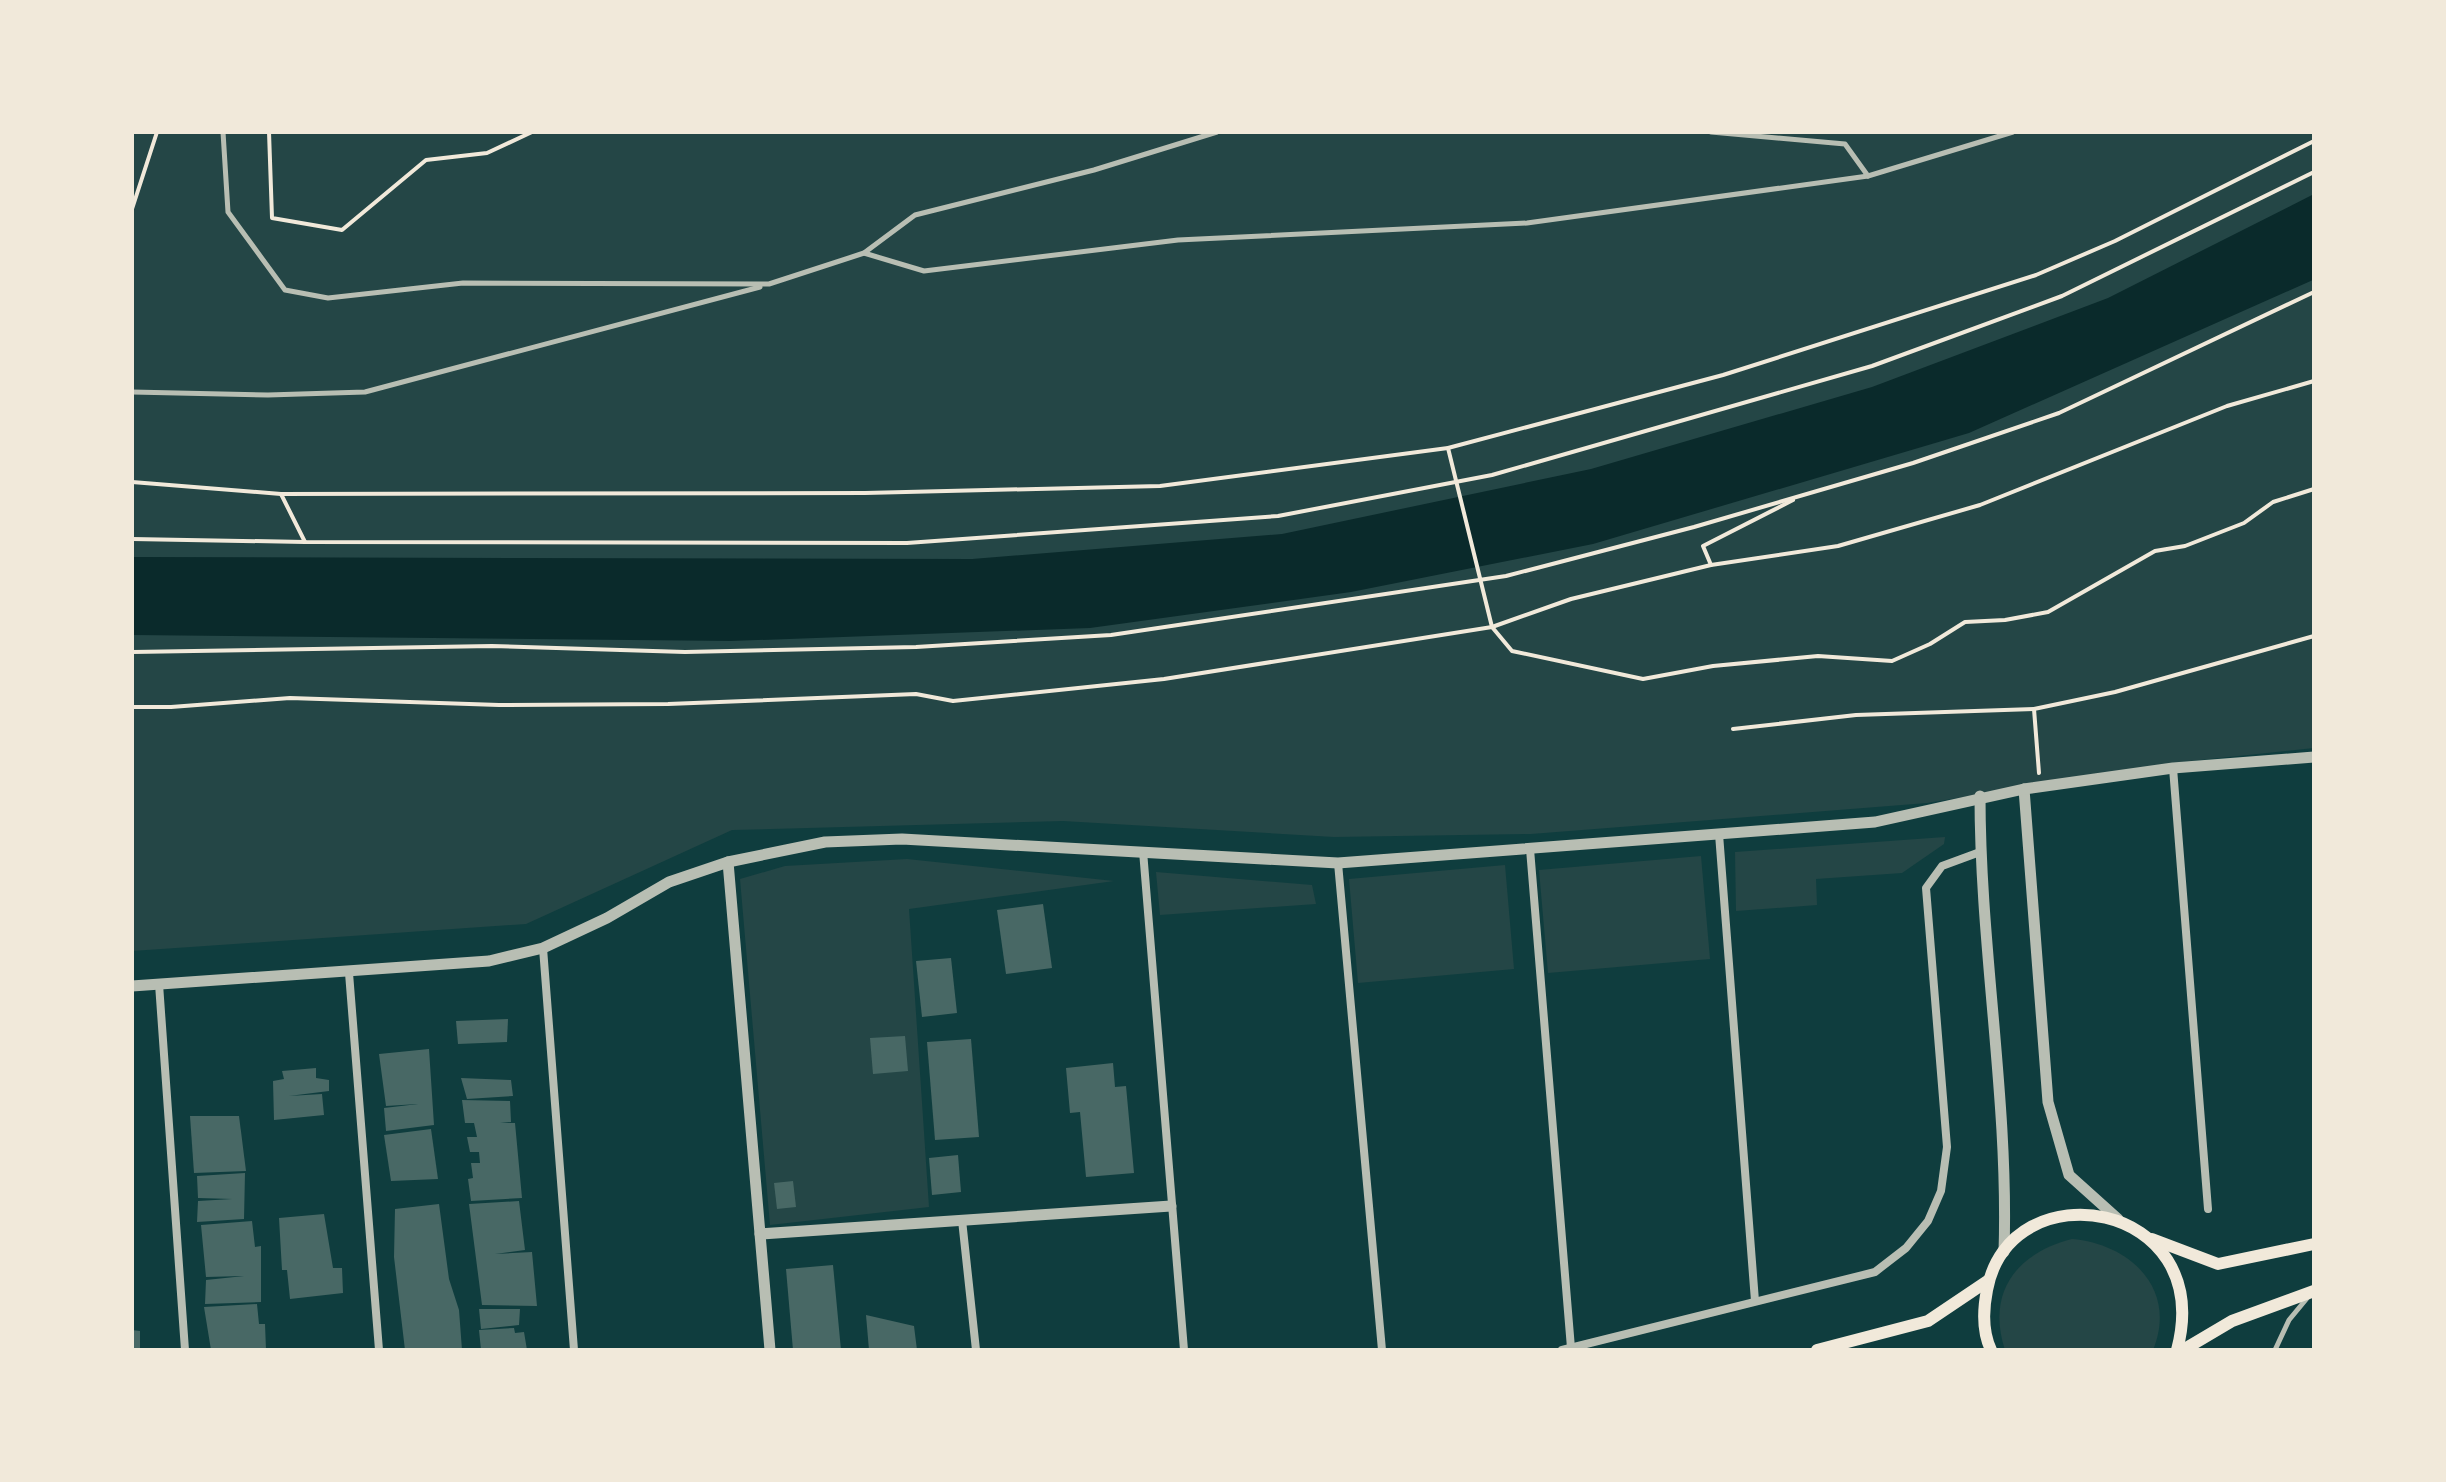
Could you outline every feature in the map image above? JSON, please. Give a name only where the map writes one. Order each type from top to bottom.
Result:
[{"type":"main road","points":[[1991,1350],[1983,1311],[1989,1280],[2004,1252],[2027,1230],[2055,1217],[2086,1213],[2118,1219],[2151,1239],[2218,1264],[2314,1244]]},
{"type":"main road","points":[[2151,1239],[2170,1264],[2182,1293],[2184,1325],[2177,1350]]},
{"type":"main road","points":[[1817,1350],[1928,1321],[1989,1280]]},
{"type":"main road","points":[[2183,1350],[2232,1321],[2313,1292]]},
{"type":"street","points":[[132,986],[489,961],[543,948],[607,918],[669,882],[728,862],[825,842],[902,839],[1338,863],[1875,822],[1980,796],[2024,789],[2173,768],[2314,757]]},
{"type":"street","points":[[2173,768],[2208,1209]]},
{"type":"street","points":[[2024,789],[2048,1102],[2069,1175],[2118,1219]]},
{"type":"street","points":[[1980,796],[1980,852],[2005,1170],[2004,1252]]},
{"type":"street","points":[[1719,834],[1755,1301]]},
{"type":"street","points":[[1530,849],[1566,1349],[1875,1272],[1906,1248],[1928,1221],[1941,1191],[1947,1147],[1926,888],[1942,866],[1980,852]]},
{"type":"street","points":[[1143,851],[1184,1350]]},
{"type":"street","points":[[728,862],[770,1350]]},
{"type":"street","points":[[1338,863],[1382,1350]]},
{"type":"street","points":[[543,948],[574,1350]]},
{"type":"street","points":[[349,973],[379,1350]]},
{"type":"street","points":[[159,984],[185,1350]]},
{"type":"street","points":[[760,1234],[1171,1206]]},
{"type":"street","points":[[962,1220],[976,1350]]},
{"type":"lane","points":[[223,132],[228,212],[285,290],[328,298],[463,283],[769,284]]},
{"type":"lane","points":[[132,392],[268,395],[365,392],[769,284],[864,253],[915,215],[1094,170],[1217,132]]},
{"type":"lane","points":[[1711,132],[1845,144],[1868,176]]},
{"type":"lane","points":[[864,253],[924,271],[1178,240],[1527,223],[1868,176],[2013,132]]},
{"type":"lane","points":[[2275,1350],[2289,1320],[2313,1292]]},
{"type":"path","points":[[132,209],[157,132]]},
{"type":"path","points":[[269,132],[272,218],[342,230],[426,160],[487,153],[532,132]]},
{"type":"path","points":[[132,482],[281,494],[865,493],[1160,486],[1448,448],[1723,375],[2036,275],[2115,241],[2314,141]]},
{"type":"path","points":[[132,539],[907,543],[1278,516],[1492,475],[1872,366],[2062,296],[2314,172]]},
{"type":"path","points":[[132,652],[492,646],[731,651],[916,647],[1111,635],[1506,576],[1913,463],[2059,413],[2314,292]]},
{"type":"path","points":[[132,707],[290,698],[514,705],[668,704],[916,694],[953,701],[1164,679],[1492,627],[1571,599],[1711,565],[1838,546],[1980,505],[2227,406],[2314,381]]},
{"type":"path","points":[[1448,448],[1492,627],[1512,651],[1643,679],[1713,666],[1818,656],[1892,661],[1965,622],[2005,620],[2048,612],[2155,551],[2185,546],[2244,523],[2273,502],[2314,489]]},
{"type":"path","points":[[281,494],[305,542]]},
{"type":"path","points":[[1711,565],[1703,546],[1800,496]]},
{"type":"path","points":[[1733,729],[1856,715],[2034,709],[2115,692],[2314,636]]},
{"type":"path","points":[[2034,709],[2039,787]]},
{"type":"shaded area","points":[[132,132],[2314,132],[2314,748],[2172,763],[1927,803],[1531,834],[1334,837],[1063,821],[732,830],[526,924],[132,951]]},
{"type":"shaded area","points":[[2314,194],[2313,280],[1969,433],[1593,544],[1351,592],[1090,628],[731,641],[132,635],[132,557],[972,559],[1282,534],[1591,469],[1872,387],[2108,298]]},
{"type":"shaded area","points":[[1945,837],[1944,844],[1902,873],[1816,879],[1817,905],[1736,911],[1735,852]]},
{"type":"shaded area","points":[[1701,856],[1710,959],[1548,973],[1539,870]]},
{"type":"shaded area","points":[[907,859],[1114,881],[909,909],[929,1207],[770,1225],[740,879],[785,866]]},
{"type":"shaded area","points":[[1505,865],[1514,969],[1358,983],[1349,879]]},
{"type":"shaded area","points":[[1156,872],[1312,885],[1316,904],[1160,915]]},
{"type":"shaded area","points":[[2072,1239],[2113,1250],[2130,1260],[2144,1274],[2154,1289],[2159,1308],[2159,1328],[2153,1350],[2005,1350],[2000,1310],[2003,1293],[2011,1278],[2036,1254]]},
{"type":"building","points":[[1043,904],[1052,968],[1006,974],[997,910]]},
{"type":"building","points":[[951,958],[957,1013],[922,1017],[916,961]]},
{"type":"building","points":[[508,1019],[507,1042],[458,1044],[456,1021]]},
{"type":"building","points":[[905,1036],[908,1071],[873,1074],[870,1038]]},
{"type":"building","points":[[971,1039],[979,1137],[935,1140],[927,1042]]},
{"type":"building","points":[[429,1049],[434,1125],[386,1131],[384,1108],[418,1104],[386,1106],[379,1054]]},
{"type":"building","points":[[1113,1063],[1115,1087],[1126,1086],[1134,1173],[1086,1177],[1080,1112],[1070,1113],[1066,1068]]},
{"type":"building","points":[[316,1068],[316,1078],[329,1080],[329,1091],[289,1096],[322,1094],[324,1115],[274,1120],[273,1081],[284,1079],[282,1071]]},
{"type":"building","points":[[461,1078],[511,1080],[513,1096],[467,1099]]},
{"type":"building","points":[[462,1100],[510,1101],[511,1122],[500,1123],[515,1123],[522,1198],[471,1201],[468,1179],[473,1178],[471,1163],[480,1163],[479,1152],[470,1152],[467,1137],[477,1137],[474,1123],[465,1123]]},
{"type":"building","points":[[190,1116],[239,1116],[246,1171],[194,1173]]},
{"type":"building","points":[[431,1129],[438,1179],[391,1181],[384,1135]]},
{"type":"building","points":[[958,1155],[961,1192],[932,1195],[929,1158]]},
{"type":"building","points":[[245,1173],[244,1219],[197,1222],[198,1201],[232,1199],[198,1198],[197,1176]]},
{"type":"building","points":[[793,1181],[796,1207],[777,1209],[774,1183]]},
{"type":"building","points":[[519,1201],[525,1250],[495,1254],[532,1252],[537,1306],[482,1305],[469,1204]]},
{"type":"building","points":[[439,1204],[449,1279],[459,1310],[462,1350],[405,1350],[394,1257],[395,1209]]},
{"type":"building","points":[[324,1214],[333,1268],[342,1268],[343,1293],[290,1299],[287,1270],[282,1270],[279,1218]]},
{"type":"building","points":[[252,1221],[255,1247],[261,1246],[261,1302],[205,1304],[206,1280],[244,1276],[206,1277],[201,1225]]},
{"type":"building","points":[[833,1265],[841,1350],[793,1350],[786,1269]]},
{"type":"building","points":[[257,1304],[259,1324],[265,1324],[266,1350],[211,1350],[204,1307]]},
{"type":"building","points":[[479,1309],[520,1309],[519,1325],[481,1329]]},
{"type":"building","points":[[866,1315],[914,1326],[917,1350],[869,1350]]},
{"type":"building","points":[[514,1328],[515,1333],[524,1332],[527,1350],[481,1350],[479,1330]]},
{"type":"building","points":[[132,1330],[140,1331],[140,1350],[132,1350]]}]
